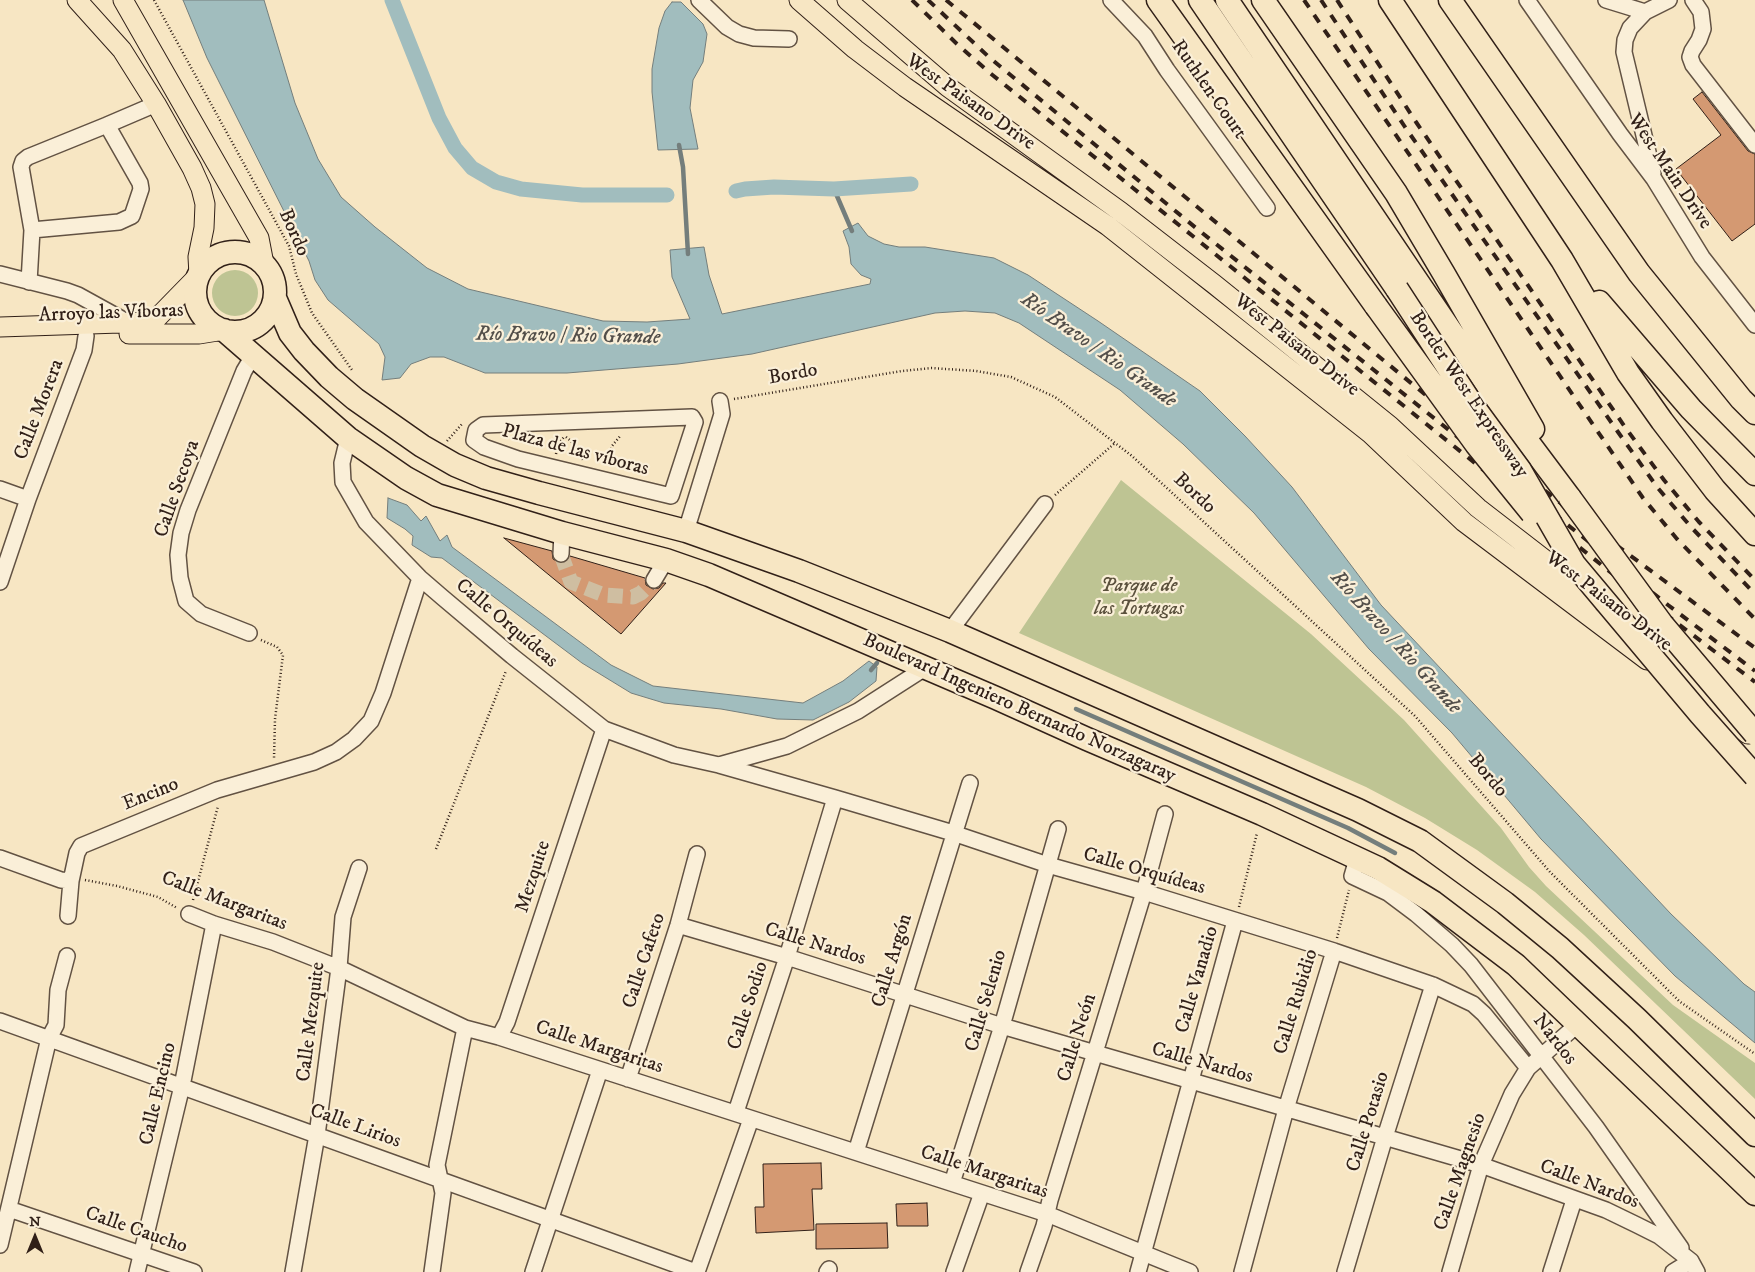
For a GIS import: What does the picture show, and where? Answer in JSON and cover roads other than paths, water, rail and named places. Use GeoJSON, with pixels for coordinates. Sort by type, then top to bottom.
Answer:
{"type":"FeatureCollection","features":[{"type":"Feature","properties":{"kind":"highway"},"geometry":{"type":"LineString","coordinates":[[1158,0],[1476,444],[1574,564]]}},
{"type":"Feature","properties":{"kind":"highway","name":"Border West Expressway"},"geometry":{"type":"LineString","coordinates":[[1200,0],[1406,284],[1507,414],[1662,624],[1755,734]]}},
{"type":"Feature","properties":{"kind":"highway","name":"Border West Expressway"},"geometry":{"type":"LineString","coordinates":[[1227,0],[1406,284],[1473,406],[1520,470],[1574,564],[1700,714],[1755,776]]}},
{"type":"Feature","properties":{"kind":"highway"},"geometry":{"type":"LineString","coordinates":[[1263,0],[1396,193],[1519,404],[1570,498]]}},
{"type":"Feature","properties":{"kind":"highway"},"geometry":{"type":"LineString","coordinates":[[1390,0],[1562,260],[1628,373],[1715,490],[1755,534]]}},
{"type":"Feature","properties":{"kind":"highway"},"geometry":{"type":"LineString","coordinates":[[1450,0],[1640,273],[1728,384],[1755,413]]}},
{"type":"Feature","properties":{"kind":"highway"},"geometry":{"type":"LineString","coordinates":[[1458,0],[1483,48]]}},
{"type":"Feature","properties":{"kind":"highway"},"geometry":{"type":"LineString","coordinates":[[242,252],[254,256],[264,264],[271,274],[275,286],[275,298],[272,309],[257,326],[235,332],[224,330],[212,324],[202,314],[196,302],[195,289],[199,275],[206,265],[216,257],[242,252]]}},
{"type":"Feature","properties":{"kind":"highway"},"geometry":{"type":"LineString","coordinates":[[1562,260],[1691,410],[1755,474]]}},
{"type":"Feature","properties":{"kind":"highway","name":"Boulevard Ingeniero Bernardo Norzagaray"},"geometry":{"type":"LineString","coordinates":[[275,298],[290,333],[329,377],[355,399],[455,465],[486,478],[686,531],[757,555],[950,631],[1358,810],[1420,841],[1498,898],[1560,948],[1637,1019],[1755,1135]]}},
{"type":"Feature","properties":{"kind":"highway","name":"Boulevard Ingeniero Bernardo Norzagaray"},"geometry":{"type":"LineString","coordinates":[[224,330],[348,438],[406,478],[437,495],[561,544],[604,544],[666,560],[709,575],[1262,814],[1355,868],[1378,868],[1433,902],[1516,965],[1755,1194]]}},
{"type":"Feature","properties":{"kind":"highway"},"geometry":{"type":"LineString","coordinates":[[604,544],[614,513]]}},
{"type":"Feature","properties":{"kind":"main road"},"geometry":{"type":"LineString","coordinates":[[77,0],[122,50],[156,104],[192,168],[201,188],[205,204],[204,228],[198,256],[199,275]]}},
{"type":"Feature","properties":{"kind":"main road","name":"West Paisano Drive"},"geometry":{"type":"LineString","coordinates":[[799,0],[855,49],[905,87],[1108,226],[1370,434],[1464,522],[1755,740]]}},
{"type":"Feature","properties":{"kind":"main road","name":"West Paisano Drive"},"geometry":{"type":"LineString","coordinates":[[847,0],[948,86],[1121,212],[1214,284],[1390,426],[1478,508],[1755,721]]}},
{"type":"Feature","properties":{"kind":"main road"},"geometry":{"type":"LineString","coordinates":[[125,4],[259,238],[264,264]]}},
{"type":"Feature","properties":{"kind":"main road","name":"Arroyo las Víboras"},"geometry":{"type":"LineString","coordinates":[[0,340],[86,336],[127,328],[154,320],[199,275]]}},
{"type":"Feature","properties":{"kind":"main road","name":"Arroyo las Víboras"},"geometry":{"type":"LineString","coordinates":[[0,327],[127,328],[199,334],[224,330]]}},
{"type":"Feature","properties":{"kind":"street"},"geometry":{"type":"LineString","coordinates":[[699,0],[727,27],[739,34],[754,38],[789,39]]}},
{"type":"Feature","properties":{"kind":"street","name":"Ruthlen Court"},"geometry":{"type":"LineString","coordinates":[[1112,0],[1145,36],[1167,70],[1267,208]]}},
{"type":"Feature","properties":{"kind":"street","name":"West Main Drive"},"geometry":{"type":"LineString","coordinates":[[1527,0],[1620,134],[1654,179],[1702,257],[1750,309],[1755,325]]}},
{"type":"Feature","properties":{"kind":"street"},"geometry":{"type":"LineString","coordinates":[[1606,0],[1644,12]]}},
{"type":"Feature","properties":{"kind":"street"},"geometry":{"type":"LineString","coordinates":[[1654,179],[1624,52],[1625,40],[1630,28],[1644,12],[1669,0]]}},
{"type":"Feature","properties":{"kind":"street"},"geometry":{"type":"LineString","coordinates":[[1692,0],[1701,12],[1703,29],[1690,57],[1693,65],[1755,145]]}},
{"type":"Feature","properties":{"kind":"street"},"geometry":{"type":"LineString","coordinates":[[29,282],[32,230],[21,167],[23,161],[28,157],[156,104]]}},
{"type":"Feature","properties":{"kind":"street"},"geometry":{"type":"LineString","coordinates":[[32,230],[119,222],[132,216],[140,183],[107,125]]}},
{"type":"Feature","properties":{"kind":"street"},"geometry":{"type":"LineString","coordinates":[[0,274],[78,295],[127,328]]}},
{"type":"Feature","properties":{"kind":"street","name":"Calle Morera"},"geometry":{"type":"LineString","coordinates":[[0,582],[28,499],[84,350],[86,336]]}},
{"type":"Feature","properties":{"kind":"street","name":"Calle Secoya"},"geometry":{"type":"LineString","coordinates":[[249,633],[201,614],[186,601],[180,578],[178,555],[181,533],[188,510],[244,371],[253,356]]}},
{"type":"Feature","properties":{"kind":"street"},"geometry":{"type":"LineString","coordinates":[[686,531],[722,414],[720,401]]}},
{"type":"Feature","properties":{"kind":"street","name":"Plaza de las víboras"},"geometry":{"type":"LineString","coordinates":[[692,417],[695,421],[671,496],[518,459],[484,447],[474,440],[476,430],[483,425],[692,417]]}},
{"type":"Feature","properties":{"kind":"street","name":"Calle Orquídeas"},"geometry":{"type":"LineString","coordinates":[[348,438],[342,463],[343,482],[366,522],[420,578],[512,656],[604,729],[674,755],[835,798],[953,833],[1048,865],[1144,892],[1334,951],[1433,985],[1473,1004],[1484,1014],[1528,1068]]}},
{"type":"Feature","properties":{"kind":"street"},"geometry":{"type":"LineString","coordinates":[[0,489],[28,499]]}},
{"type":"Feature","properties":{"kind":"street"},"geometry":{"type":"LineString","coordinates":[[950,631],[1045,504]]}},
{"type":"Feature","properties":{"kind":"street"},"geometry":{"type":"LineString","coordinates":[[654,580],[666,560]]}},
{"type":"Feature","properties":{"kind":"street","name":"Encino"},"geometry":{"type":"LineString","coordinates":[[71,881],[77,853],[81,846],[217,790],[314,762],[336,752],[354,739],[371,721],[383,693],[420,578]]}},
{"type":"Feature","properties":{"kind":"street"},"geometry":{"type":"LineString","coordinates":[[719,766],[787,746],[858,711],[924,668]]}},
{"type":"Feature","properties":{"kind":"street","name":"Mezquite"},"geometry":{"type":"LineString","coordinates":[[499,1037],[507,1022],[604,729]]}},
{"type":"Feature","properties":{"kind":"street","name":"Calle Argón"},"geometry":{"type":"LineString","coordinates":[[856,1152],[970,783]]}},
{"type":"Feature","properties":{"kind":"street","name":"Calle Sodio"},"geometry":{"type":"LineString","coordinates":[[736,1112],[787,957],[835,798]]}},
{"type":"Feature","properties":{"kind":"street","name":"Calle Neón"},"geometry":{"type":"LineString","coordinates":[[1028,1272],[1144,892],[1165,814]]}},
{"type":"Feature","properties":{"kind":"street","name":"Calle Selenio"},"geometry":{"type":"LineString","coordinates":[[952,1183],[1002,1026],[1058,829]]}},
{"type":"Feature","properties":{"kind":"street","name":"Calle Cafeto"},"geometry":{"type":"LineString","coordinates":[[628,1080],[678,925],[697,854]]}},
{"type":"Feature","properties":{"kind":"street"},"geometry":{"type":"LineString","coordinates":[[0,858],[60,880],[71,881],[68,916]]}},
{"type":"Feature","properties":{"kind":"street","name":"Calle Mezquite"},"geometry":{"type":"LineString","coordinates":[[293,1272],[317,1135],[339,968],[343,917],[359,868]]}},
{"type":"Feature","properties":{"kind":"street","name":"Nardos"},"geometry":{"type":"LineString","coordinates":[[1355,868],[1416,914],[1452,945],[1471,965],[1596,1127],[1694,1266]]}},
{"type":"Feature","properties":{"kind":"street","name":"Calle Margaritas"},"geometry":{"type":"LineString","coordinates":[[189,914],[214,924],[273,942],[339,968],[465,1028],[736,1112],[1047,1214],[1190,1272]]}},
{"type":"Feature","properties":{"kind":"street","name":"Calle Vanadio"},"geometry":{"type":"LineString","coordinates":[[1138,1272],[1236,921]]}},
{"type":"Feature","properties":{"kind":"street","name":"Calle Encino"},"geometry":{"type":"LineString","coordinates":[[137,1272],[182,1086],[214,924]]}},
{"type":"Feature","properties":{"kind":"street","name":"Calle Nardos"},"geometry":{"type":"LineString","coordinates":[[678,925],[787,957],[1002,1026],[1481,1165],[1606,1210],[1659,1236],[1694,1266]]}},
{"type":"Feature","properties":{"kind":"street","name":"Calle Rubidio"},"geometry":{"type":"LineString","coordinates":[[1242,1272],[1286,1109],[1334,951]]}},
{"type":"Feature","properties":{"kind":"street"},"geometry":{"type":"LineString","coordinates":[[0,1246],[48,1038],[56,1025],[58,990],[67,956]]}},
{"type":"Feature","properties":{"kind":"street","name":"Calle Potasio"},"geometry":{"type":"LineString","coordinates":[[1345,1272],[1385,1136],[1433,985]]}},
{"type":"Feature","properties":{"kind":"street","name":"Calle Lirios"},"geometry":{"type":"LineString","coordinates":[[0,1021],[696,1272]]}},
{"type":"Feature","properties":{"kind":"street","name":"Calle Magnesio"},"geometry":{"type":"LineString","coordinates":[[1450,1272],[1481,1165],[1512,1094],[1528,1068],[1578,1024]]}},
{"type":"Feature","properties":{"kind":"street"},"geometry":{"type":"LineString","coordinates":[[432,1272],[444,1193],[437,1165],[465,1028]]}},
{"type":"Feature","properties":{"kind":"street"},"geometry":{"type":"LineString","coordinates":[[533,1272],[600,1070]]}},
{"type":"Feature","properties":{"kind":"street"},"geometry":{"type":"LineString","coordinates":[[696,1272],[751,1118]]}},
{"type":"Feature","properties":{"kind":"street"},"geometry":{"type":"LineString","coordinates":[[954,1272],[982,1193]]}},
{"type":"Feature","properties":{"kind":"street"},"geometry":{"type":"LineString","coordinates":[[1551,1272],[1574,1200]]}},
{"type":"Feature","properties":{"kind":"street","name":"Calle Caucho"},"geometry":{"type":"LineString","coordinates":[[9,1209],[194,1272]]}},
{"type":"Feature","properties":{"kind":"street"},"geometry":{"type":"LineString","coordinates":[[1674,1272],[1694,1266]]}},
{"type":"Feature","properties":{"kind":"water","name":"Río Bravo / Rio Grande"},"geometry":{"type":"Polygon","coordinates":[[[183,0],[264,0],[295,103],[318,159],[341,197],[427,268],[468,289],[603,321],[647,322],[690,319],[672,277],[670,250],[704,247],[709,275],[722,314],[870,284],[871,279],[861,275],[851,264],[849,247],[843,231],[858,223],[868,236],[884,244],[899,247],[925,247],[994,258],[1028,275],[1098,321],[1200,391],[1245,436],[1292,487],[1381,605],[1671,914],[1744,984],[1755,992],[1755,1043],[1675,976],[1541,839],[1452,733],[1369,649],[1254,513],[1183,444],[1120,390],[1019,323],[995,313],[965,311],[935,313],[752,354],[678,364],[567,373],[485,373],[444,357],[430,357],[411,364],[400,378],[382,380],[385,357],[379,344],[328,300],[315,280],[309,261],[207,58],[183,0]]]}},
{"type":"Feature","properties":{"kind":"water"},"geometry":{"type":"Polygon","coordinates":[[[672,2],[681,2],[703,24],[707,34],[703,62],[693,80],[690,108],[698,149],[658,150],[652,92],[652,69],[659,28],[665,11],[672,2]]]}},
{"type":"Feature","properties":{"kind":"water"},"geometry":{"type":"Polygon","coordinates":[[[388,498],[407,505],[421,521],[426,516],[440,541],[447,535],[452,547],[611,665],[653,686],[803,703],[843,681],[869,661],[877,667],[876,681],[849,702],[813,720],[777,719],[721,709],[664,703],[631,693],[582,663],[442,558],[431,557],[412,545],[413,536],[387,518],[388,498]]]}},
{"type":"Feature","properties":{"kind":"waterway"},"geometry":{"type":"LineString","coordinates":[[392,0],[439,118],[455,148],[472,168],[496,182],[521,189],[582,195],[667,195]]}},
{"type":"Feature","properties":{"kind":"waterway"},"geometry":{"type":"LineString","coordinates":[[679,145],[683,167],[688,254]]}},
{"type":"Feature","properties":{"kind":"waterway"},"geometry":{"type":"LineString","coordinates":[[736,191],[774,187],[834,189],[911,184]]}},
{"type":"Feature","properties":{"kind":"waterway"},"geometry":{"type":"LineString","coordinates":[[834,189],[852,231]]}},
{"type":"Feature","properties":{"kind":"waterway"},"geometry":{"type":"LineString","coordinates":[[871,670],[877,663]]}},
{"type":"Feature","properties":{"kind":"waterway"},"geometry":{"type":"LineString","coordinates":[[1076,709],[1348,828],[1395,853]]}},
{"type":"Feature","properties":{"kind":"tunnel"},"geometry":{"type":"LineString","coordinates":[[561,554],[571,582],[604,595],[633,597],[641,593],[654,580]]}},
{"type":"Feature","properties":{"kind":"railway"},"geometry":{"type":"LineString","coordinates":[[912,0],[990,73],[1619,579],[1755,682]]}},
{"type":"Feature","properties":{"kind":"railway"},"geometry":{"type":"LineString","coordinates":[[928,0],[990,58],[1196,228],[1668,605],[1755,671]]}},
{"type":"Feature","properties":{"kind":"railway"},"geometry":{"type":"LineString","coordinates":[[946,0],[1473,434],[1577,516],[1755,648]]}},
{"type":"Feature","properties":{"kind":"railway"},"geometry":{"type":"LineString","coordinates":[[1304,0],[1643,498],[1677,539],[1755,619]]}},
{"type":"Feature","properties":{"kind":"railway"},"geometry":{"type":"LineString","coordinates":[[1321,0],[1405,127],[1657,487],[1691,527],[1755,594]]}},
{"type":"Feature","properties":{"kind":"railway"},"geometry":{"type":"LineString","coordinates":[[1337,0],[1416,122],[1625,427],[1664,480],[1699,522],[1755,580]]}},
{"type":"Feature","properties":{"kind":"park label","name":"Parque de las Tortugas"},"geometry":{"type":"Point","coordinates":[1139,598]}}]}
